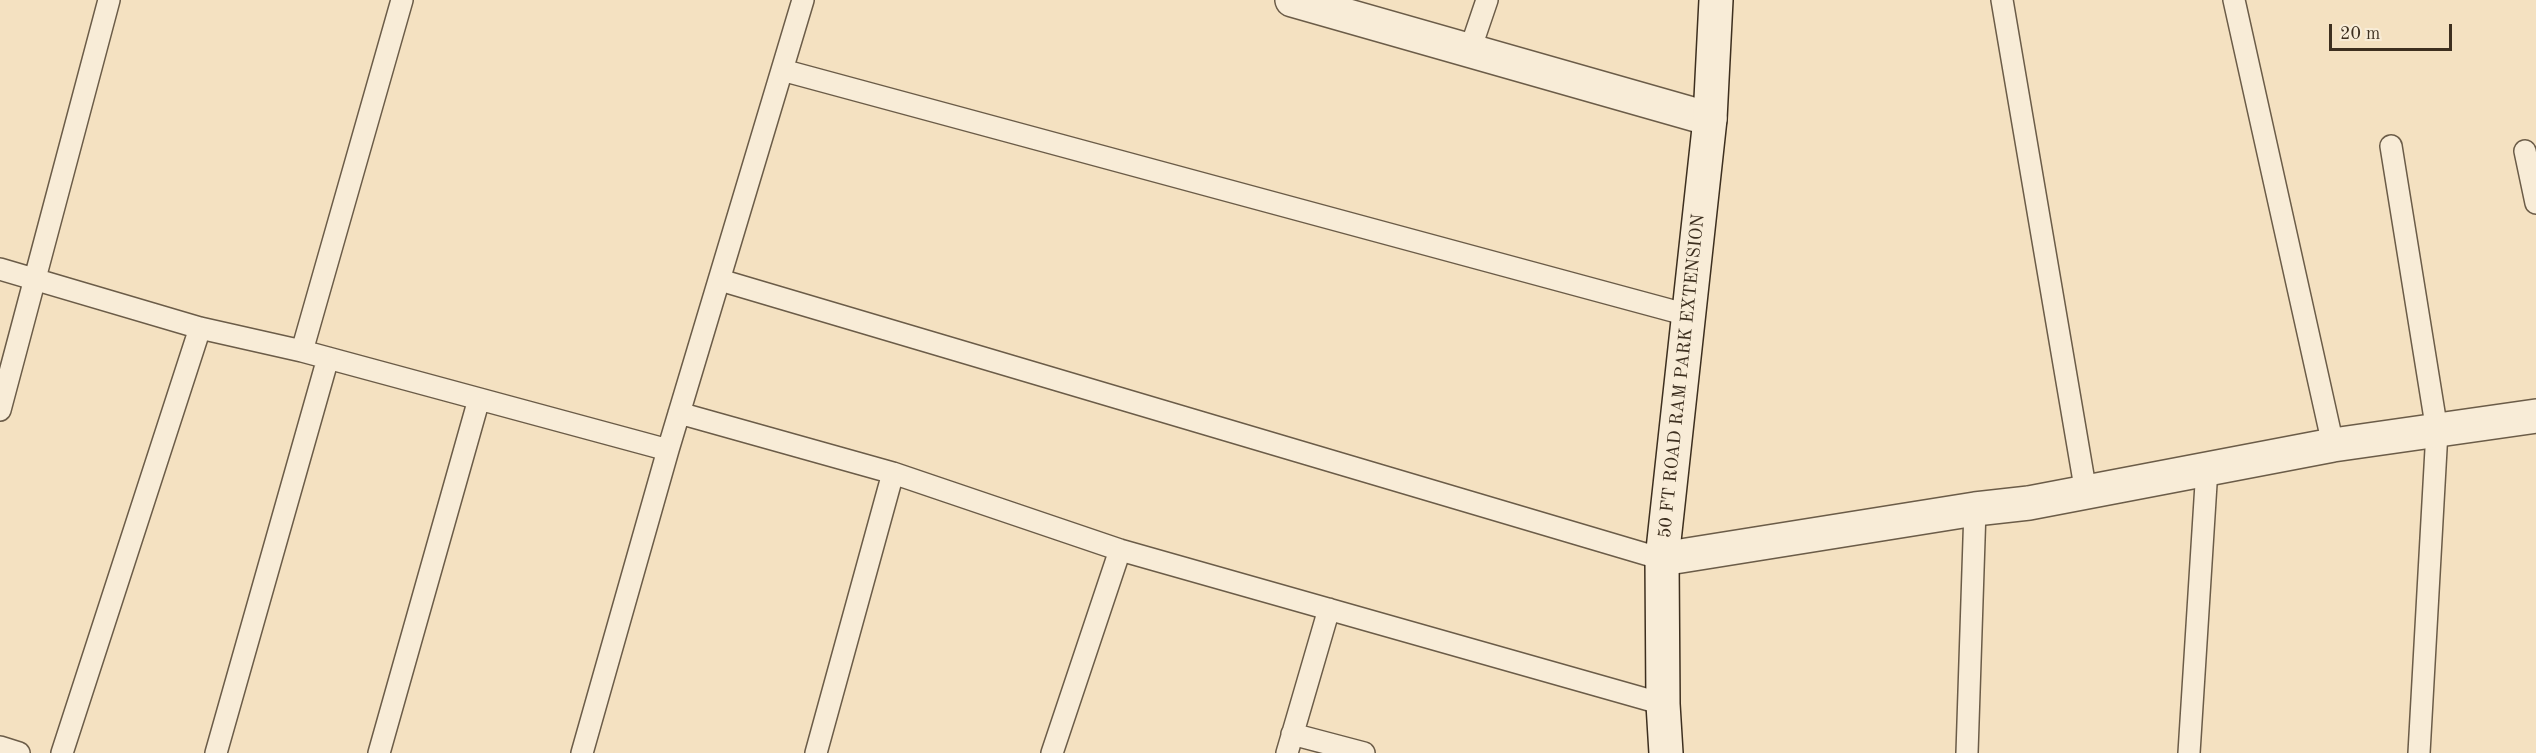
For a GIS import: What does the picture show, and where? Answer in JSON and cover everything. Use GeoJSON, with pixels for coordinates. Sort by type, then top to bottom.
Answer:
{"type":"FeatureCollection","features":[{"type":"Feature","properties":{"kind":"street"},"geometry":{"type":"LineString","coordinates":[[1292,0],[1710,119]]}},
{"type":"Feature","properties":{"kind":"street","name":"50 FT ROAD RAM PARK EXTENSION"},"geometry":{"type":"LineString","coordinates":[[1666,753],[1663,704],[1662,559],[1710,119],[1716,0]]}},
{"type":"Feature","properties":{"kind":"street"},"geometry":{"type":"LineString","coordinates":[[1662,559],[1975,509],[2029,503],[2333,445],[2536,416]]}},
{"type":"Feature","properties":{"kind":"lane"},"geometry":{"type":"LineString","coordinates":[[0,410],[109,0]]}},
{"type":"Feature","properties":{"kind":"lane"},"geometry":{"type":"LineString","coordinates":[[302,351],[402,0]]}},
{"type":"Feature","properties":{"kind":"lane"},"geometry":{"type":"LineString","coordinates":[[582,753],[668,450],[803,0]]}},
{"type":"Feature","properties":{"kind":"lane"},"geometry":{"type":"LineString","coordinates":[[1470,50],[1487,0]]}},
{"type":"Feature","properties":{"kind":"lane"},"geometry":{"type":"LineString","coordinates":[[2002,0],[2086,493]]}},
{"type":"Feature","properties":{"kind":"lane"},"geometry":{"type":"LineString","coordinates":[[2234,0],[2333,445]]}},
{"type":"Feature","properties":{"kind":"lane"},"geometry":{"type":"LineString","coordinates":[[782,70],[1688,315]]}},
{"type":"Feature","properties":{"kind":"lane"},"geometry":{"type":"LineString","coordinates":[[2391,146],[2437,430],[2419,753]]}},
{"type":"Feature","properties":{"kind":"lane"},"geometry":{"type":"LineString","coordinates":[[2525,151],[2536,203]]}},
{"type":"Feature","properties":{"kind":"lane"},"geometry":{"type":"LineString","coordinates":[[0,269],[200,328],[302,351],[668,450]]}},
{"type":"Feature","properties":{"kind":"lane"},"geometry":{"type":"LineString","coordinates":[[720,280],[1662,559]]}},
{"type":"Feature","properties":{"kind":"lane"},"geometry":{"type":"LineString","coordinates":[[62,753],[200,328]]}},
{"type":"Feature","properties":{"kind":"lane"},"geometry":{"type":"LineString","coordinates":[[216,753],[328,358]]}},
{"type":"Feature","properties":{"kind":"lane"},"geometry":{"type":"LineString","coordinates":[[380,753],[479,399]]}},
{"type":"Feature","properties":{"kind":"lane"},"geometry":{"type":"LineString","coordinates":[[679,413],[893,473],[1120,550],[1663,704]]}},
{"type":"Feature","properties":{"kind":"lane"},"geometry":{"type":"LineString","coordinates":[[2189,753],[2207,468]]}},
{"type":"Feature","properties":{"kind":"lane"},"geometry":{"type":"LineString","coordinates":[[816,753],[893,473]]}},
{"type":"Feature","properties":{"kind":"lane"},"geometry":{"type":"LineString","coordinates":[[1967,753],[1975,509]]}},
{"type":"Feature","properties":{"kind":"lane"},"geometry":{"type":"LineString","coordinates":[[1052,753],[1120,550]]}},
{"type":"Feature","properties":{"kind":"lane"},"geometry":{"type":"LineString","coordinates":[[1329,609],[1289,744],[1364,753]]}},
{"type":"Feature","properties":{"kind":"lane"},"geometry":{"type":"LineString","coordinates":[[0,747],[19,753]]}}]}
